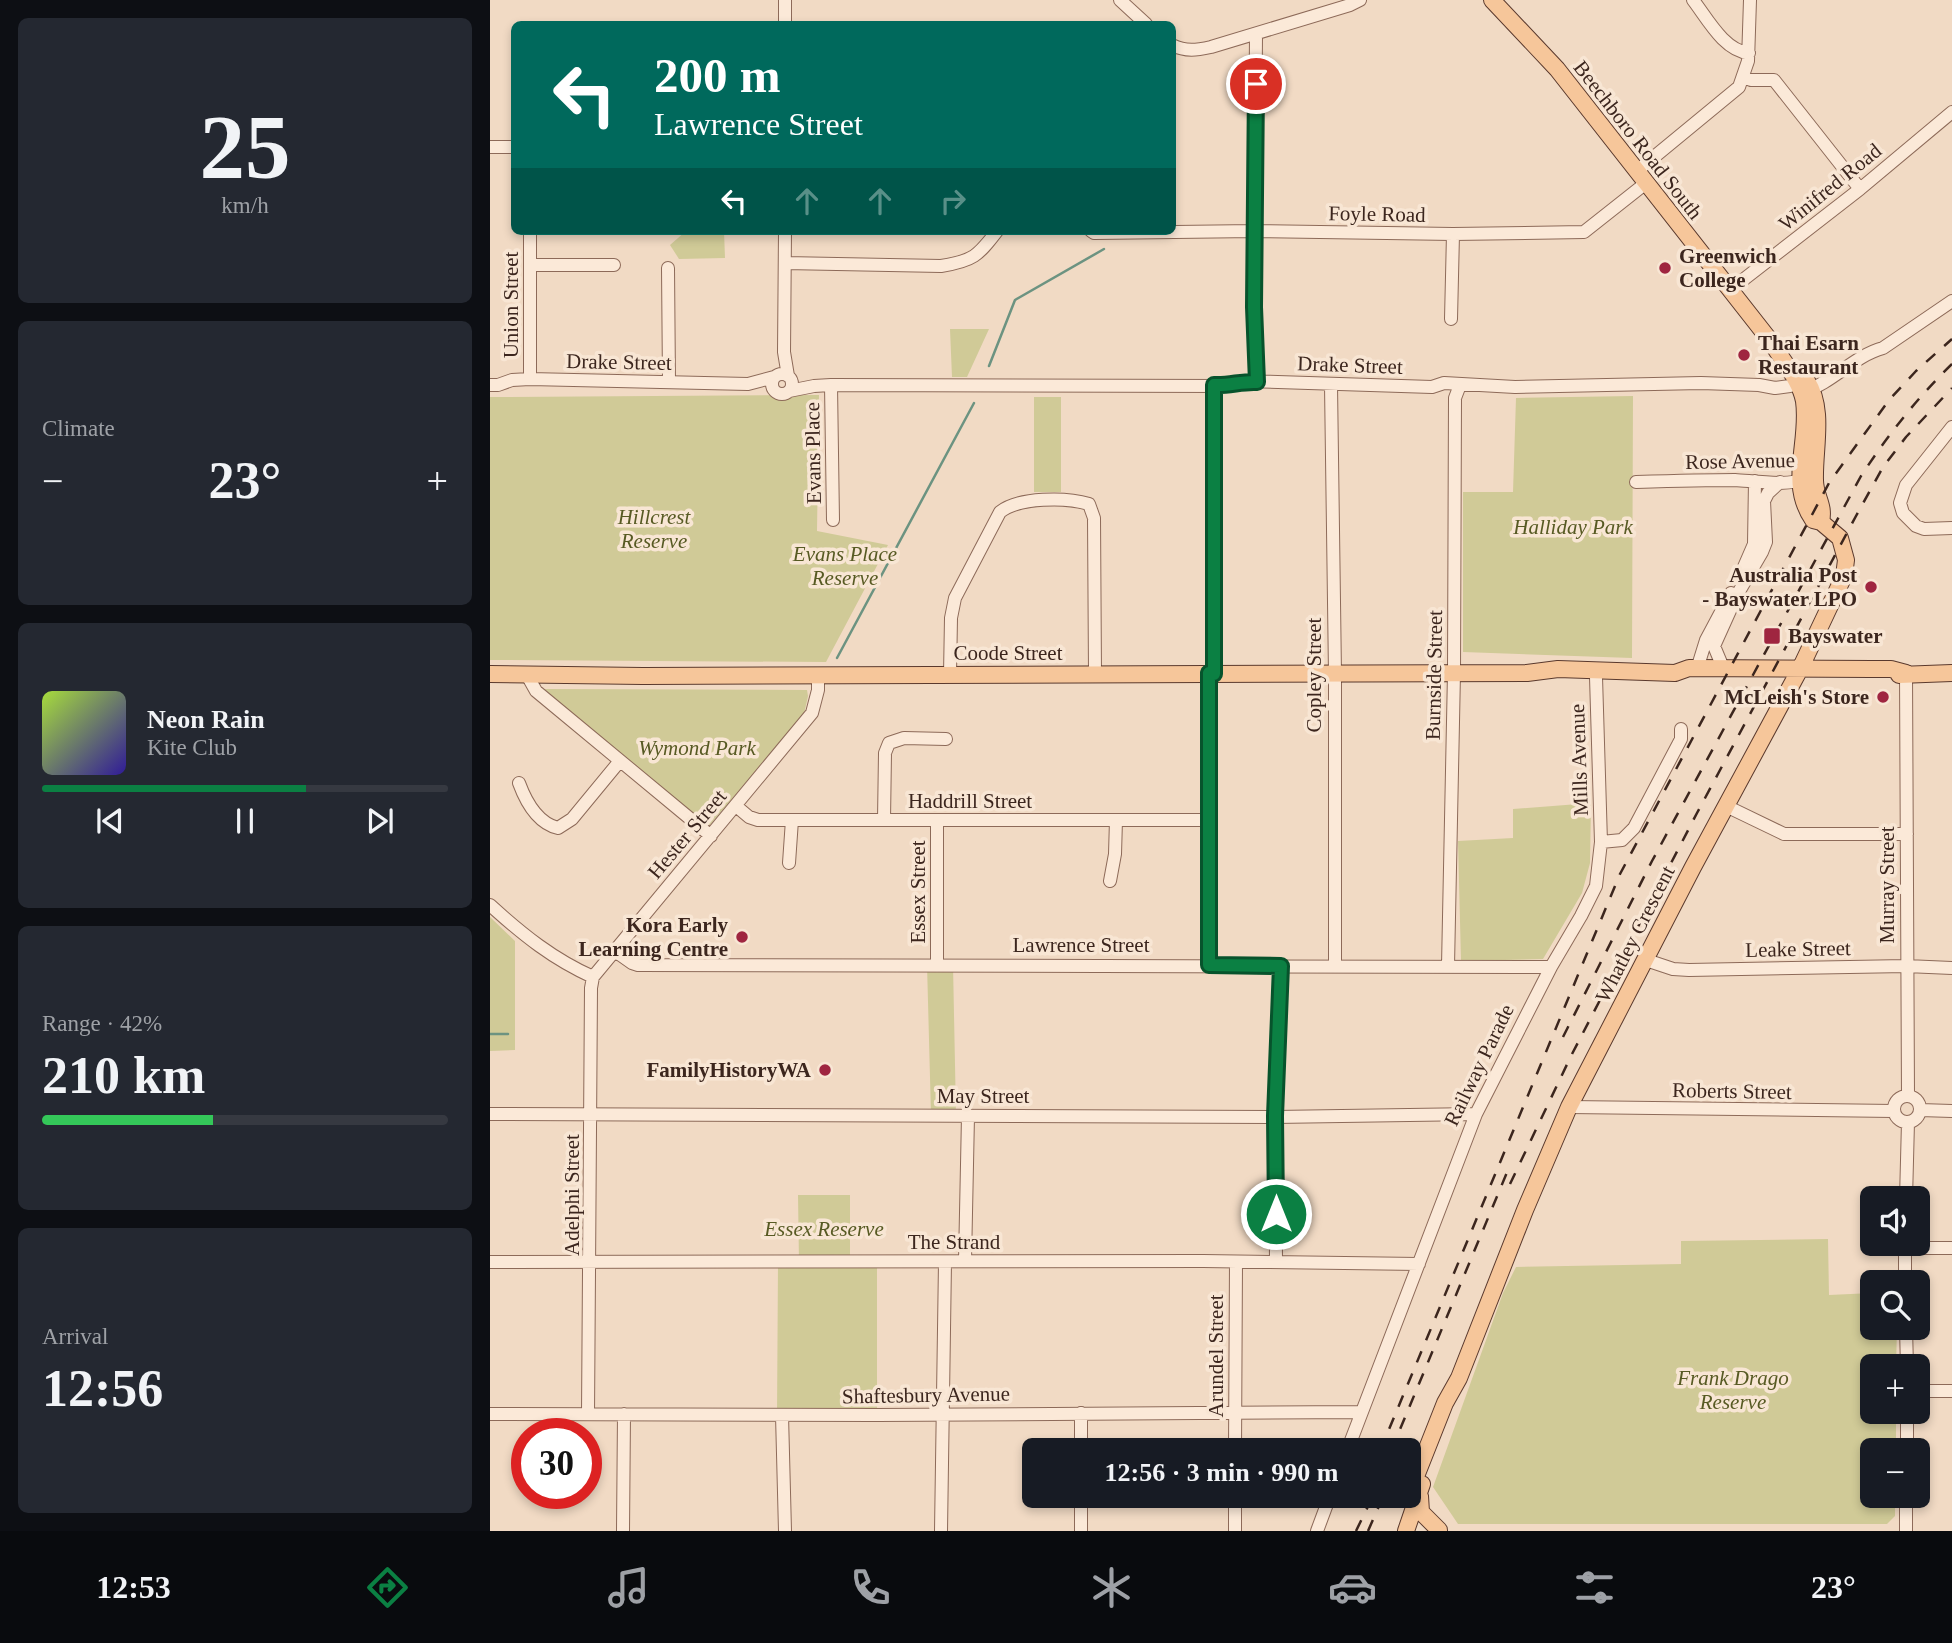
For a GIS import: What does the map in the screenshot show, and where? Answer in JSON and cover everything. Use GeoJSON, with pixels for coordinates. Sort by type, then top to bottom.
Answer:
{"type":"FeatureCollection","features":[{"type":"Feature","properties":{"kind":"main road","name":"Beechboro Road South"},"geometry":{"type":"LineString","coordinates":[[1492,0],[1557,69],[1803,385]]}},
{"type":"Feature","properties":{"kind":"main road"},"geometry":{"type":"LineString","coordinates":[[1803,385],[1817,444],[1807,481]]}},
{"type":"Feature","properties":{"kind":"main road"},"geometry":{"type":"LineString","coordinates":[[1803,385],[1807,481]]}},
{"type":"Feature","properties":{"kind":"main road","name":"Whatley Crescent"},"geometry":{"type":"LineString","coordinates":[[1421,1474],[1455,1399],[1459,1378],[1569,1107],[1798,673],[1844,576],[1846,560],[1840,538],[1821,522],[1813,520],[1805,508],[1807,481]]}},
{"type":"Feature","properties":{"kind":"main road","name":"Coode Street"},"geometry":{"type":"LineString","coordinates":[[490,674],[1335,674],[1527,673],[1558,669],[1675,673],[1689,668],[1798,673],[1818,677],[1891,677],[1906,673]]}},
{"type":"Feature","properties":{"kind":"main road"},"geometry":{"type":"LineString","coordinates":[[1798,673],[1891,669],[1906,673],[1952,673]]}},
{"type":"Feature","properties":{"kind":"main road","name":"Coode Street"},"geometry":{"type":"LineString","coordinates":[[1527,673],[1542,677],[1613,678],[1630,673]]}},
{"type":"Feature","properties":{"kind":"main road","name":"Coode Street"},"geometry":{"type":"LineString","coordinates":[[1675,673],[1683,677],[1798,673]]}},
{"type":"Feature","properties":{"kind":"main road","name":"Whatley Crescent"},"geometry":{"type":"LineString","coordinates":[[1400,1530],[1407,1508]]}},
{"type":"Feature","properties":{"kind":"main road"},"geometry":{"type":"LineString","coordinates":[[1420,1508],[1421,1512],[1441,1530]]}},
{"type":"Feature","properties":{"kind":"main road"},"geometry":{"type":"LineString","coordinates":[[1400,1530],[1441,1530]]}},
{"type":"Feature","properties":{"kind":"street"},"geometry":{"type":"LineString","coordinates":[[785,0],[785,21]]}},
{"type":"Feature","properties":{"kind":"street"},"geometry":{"type":"LineString","coordinates":[[1119,0],[1143,21]]}},
{"type":"Feature","properties":{"kind":"street"},"geometry":{"type":"LineString","coordinates":[[1176,48],[1197,50],[1360,0]]}},
{"type":"Feature","properties":{"kind":"street"},"geometry":{"type":"LineString","coordinates":[[1693,0],[1729,45],[1739,52],[1748,53]]}},
{"type":"Feature","properties":{"kind":"street"},"geometry":{"type":"LineString","coordinates":[[1750,0],[1748,53],[1744,77],[1774,80],[1860,189]]}},
{"type":"Feature","properties":{"kind":"street"},"geometry":{"type":"LineString","coordinates":[[1256,34],[1254,307],[1257,382]]}},
{"type":"Feature","properties":{"kind":"street","name":"Foyle Road"},"geometry":{"type":"LineString","coordinates":[[1176,232],[1584,232],[1728,98],[1744,77]]}},
{"type":"Feature","properties":{"kind":"street","name":"Winifred Road"},"geometry":{"type":"LineString","coordinates":[[1730,290],[1860,189],[1952,112]]}},
{"type":"Feature","properties":{"kind":"street"},"geometry":{"type":"LineString","coordinates":[[490,147],[511,148]]}},
{"type":"Feature","properties":{"kind":"street"},"geometry":{"type":"LineString","coordinates":[[1451,319],[1453,234]]}},
{"type":"Feature","properties":{"kind":"street","name":"Union Street"},"geometry":{"type":"LineString","coordinates":[[530,235],[530,379]]}},
{"type":"Feature","properties":{"kind":"street"},"geometry":{"type":"LineString","coordinates":[[782,382],[785,235]]}},
{"type":"Feature","properties":{"kind":"street"},"geometry":{"type":"LineString","coordinates":[[785,263],[941,266],[964,263],[981,251],[994,235]]}},
{"type":"Feature","properties":{"kind":"street"},"geometry":{"type":"LineString","coordinates":[[530,265],[614,265]]}},
{"type":"Feature","properties":{"kind":"street"},"geometry":{"type":"LineString","coordinates":[[668,268],[669,382]]}},
{"type":"Feature","properties":{"kind":"street"},"geometry":{"type":"LineString","coordinates":[[1803,385],[1844,378],[1952,302]]}},
{"type":"Feature","properties":{"kind":"street","name":"Drake Street"},"geometry":{"type":"LineString","coordinates":[[490,385],[530,379],[748,384],[782,382],[814,386],[1226,386],[1247,381],[1432,387],[1444,383],[1515,387],[1690,383],[1775,388],[1803,385]]}},
{"type":"Feature","properties":{"kind":"street","name":"Evans Place"},"geometry":{"type":"LineString","coordinates":[[831,385],[833,520]]}},
{"type":"Feature","properties":{"kind":"street"},"geometry":{"type":"LineString","coordinates":[[1209,965],[1214,385]]}},
{"type":"Feature","properties":{"kind":"street","name":"Copley Street"},"geometry":{"type":"LineString","coordinates":[[1331,385],[1335,966]]}},
{"type":"Feature","properties":{"kind":"street","name":"Burnside Street"},"geometry":{"type":"LineString","coordinates":[[1448,966],[1454,673],[1455,398],[1460,385]]}},
{"type":"Feature","properties":{"kind":"street"},"geometry":{"type":"LineString","coordinates":[[1952,426],[1906,485],[1900,497],[1901,508],[1908,520],[1916,526],[1952,528]]}},
{"type":"Feature","properties":{"kind":"street"},"geometry":{"type":"LineString","coordinates":[[1696,669],[1706,640],[1754,544],[1755,481]]}},
{"type":"Feature","properties":{"kind":"street","name":"Rose Avenue"},"geometry":{"type":"LineString","coordinates":[[1636,482],[1807,481]]}},
{"type":"Feature","properties":{"kind":"street"},"geometry":{"type":"LineString","coordinates":[[1724,670],[1714,646],[1737,595],[1762,552],[1766,542],[1764,500],[1780,482]]}},
{"type":"Feature","properties":{"kind":"street"},"geometry":{"type":"LineString","coordinates":[[950,674],[951,618],[955,598],[1000,512],[1020,502],[1076,500],[1089,504],[1094,518],[1095,674]]}},
{"type":"Feature","properties":{"kind":"street","name":"Murray Street"},"geometry":{"type":"LineString","coordinates":[[1906,673],[1908,1096]]}},
{"type":"Feature","properties":{"kind":"street"},"geometry":{"type":"LineString","coordinates":[[527,675],[536,691],[711,836]]}},
{"type":"Feature","properties":{"kind":"street","name":"Hester Street"},"geometry":{"type":"LineString","coordinates":[[593,977],[812,713],[818,690],[818,675]]}},
{"type":"Feature","properties":{"kind":"street","name":"Mills Avenue"},"geometry":{"type":"LineString","coordinates":[[1596,677],[1601,842]]}},
{"type":"Feature","properties":{"kind":"street"},"geometry":{"type":"LineString","coordinates":[[1601,842],[1622,839],[1634,828],[1681,739],[1681,729]]}},
{"type":"Feature","properties":{"kind":"street"},"geometry":{"type":"LineString","coordinates":[[884,820],[885,753],[889,743],[904,738],[946,739]]}},
{"type":"Feature","properties":{"kind":"street"},"geometry":{"type":"LineString","coordinates":[[519,783],[524,797],[537,816],[550,826],[558,828],[572,819],[619,762]]}},
{"type":"Feature","properties":{"kind":"street","name":"Haddrill Street"},"geometry":{"type":"LineString","coordinates":[[736,806],[753,819],[1209,820]]}},
{"type":"Feature","properties":{"kind":"street"},"geometry":{"type":"LineString","coordinates":[[1726,806],[1784,834],[1907,834]]}},
{"type":"Feature","properties":{"kind":"street"},"geometry":{"type":"LineString","coordinates":[[789,863],[792,820]]}},
{"type":"Feature","properties":{"kind":"street","name":"Essex Street"},"geometry":{"type":"LineString","coordinates":[[937,820],[937,964]]}},
{"type":"Feature","properties":{"kind":"street"},"geometry":{"type":"LineString","coordinates":[[1110,881],[1115,854],[1116,820]]}},
{"type":"Feature","properties":{"kind":"street","name":"Railway Parade"},"geometry":{"type":"LineString","coordinates":[[1352,1438],[1476,1114],[1596,886],[1601,842]]}},
{"type":"Feature","properties":{"kind":"street"},"geometry":{"type":"LineString","coordinates":[[490,905],[557,960],[593,977]]}},
{"type":"Feature","properties":{"kind":"street","name":"Lawrence Street"},"geometry":{"type":"LineString","coordinates":[[615,951],[638,965],[1551,967]]}},
{"type":"Feature","properties":{"kind":"street","name":"Leake Street"},"geometry":{"type":"LineString","coordinates":[[1646,960],[1673,969],[1689,970],[1906,966],[1952,968]]}},
{"type":"Feature","properties":{"kind":"street"},"geometry":{"type":"LineString","coordinates":[[1276,1262],[1275,1116],[1281,966]]}},
{"type":"Feature","properties":{"kind":"street","name":"Adelphi Street"},"geometry":{"type":"LineString","coordinates":[[588,1414],[593,977]]}},
{"type":"Feature","properties":{"kind":"street"},"geometry":{"type":"LineString","coordinates":[[1908,1096],[1916,1100],[1920,1110],[1916,1118],[1908,1122],[1899,1119],[1894,1111],[1899,1099],[1908,1096]]}},
{"type":"Feature","properties":{"kind":"street","name":"Roberts Street"},"geometry":{"type":"LineString","coordinates":[[1569,1107],[1894,1111]]}},
{"type":"Feature","properties":{"kind":"street"},"geometry":{"type":"LineString","coordinates":[[1920,1110],[1952,1111]]}},
{"type":"Feature","properties":{"kind":"street","name":"May Street"},"geometry":{"type":"LineString","coordinates":[[490,1114],[1476,1114]]}},
{"type":"Feature","properties":{"kind":"street"},"geometry":{"type":"LineString","coordinates":[[965,1261],[968,1116]]}},
{"type":"Feature","properties":{"kind":"street"},"geometry":{"type":"LineString","coordinates":[[1906,1186],[1908,1122]]}},
{"type":"Feature","properties":{"kind":"street"},"geometry":{"type":"LineString","coordinates":[[1930,1247],[1952,1248]]}},
{"type":"Feature","properties":{"kind":"street","name":"The Strand"},"geometry":{"type":"LineString","coordinates":[[490,1262],[1419,1264]]}},
{"type":"Feature","properties":{"kind":"street"},"geometry":{"type":"LineString","coordinates":[[941,1531],[944,1262]]}},
{"type":"Feature","properties":{"kind":"street","name":"Arundel Street"},"geometry":{"type":"LineString","coordinates":[[1235,1438],[1236,1262]]}},
{"type":"Feature","properties":{"kind":"street"},"geometry":{"type":"LineString","coordinates":[[1930,1391],[1952,1391]]}},
{"type":"Feature","properties":{"kind":"street","name":"Shaftesbury Avenue"},"geometry":{"type":"LineString","coordinates":[[490,1414],[1362,1412]]}},
{"type":"Feature","properties":{"kind":"street"},"geometry":{"type":"LineString","coordinates":[[1081,1438],[1082,1413]]}},
{"type":"Feature","properties":{"kind":"street"},"geometry":{"type":"LineString","coordinates":[[623,1531],[624,1414]]}},
{"type":"Feature","properties":{"kind":"street"},"geometry":{"type":"LineString","coordinates":[[782,1415],[785,1531]]}},
{"type":"Feature","properties":{"kind":"street"},"geometry":{"type":"LineString","coordinates":[[1081,1508],[1081,1531]]}},
{"type":"Feature","properties":{"kind":"street"},"geometry":{"type":"LineString","coordinates":[[1235,1508],[1235,1531]]}},
{"type":"Feature","properties":{"kind":"street"},"geometry":{"type":"LineString","coordinates":[[1317,1531],[1326,1508]]}},
{"type":"Feature","properties":{"kind":"street"},"geometry":{"type":"LineString","coordinates":[[1906,1508],[1906,1531]]}},
{"type":"Feature","properties":{"kind":"green space"},"geometry":{"type":"Polygon","coordinates":[[[681,235],[724,235],[725,258],[679,259],[670,245],[681,235]]]}},
{"type":"Feature","properties":{"kind":"green space"},"geometry":{"type":"Polygon","coordinates":[[[950,329],[989,329],[967,377],[952,377],[950,329]]]}},
{"type":"Feature","properties":{"kind":"green space","name":"Hillcrest Reserve"},"geometry":{"type":"Polygon","coordinates":[[[819,395],[817,531],[888,545],[826,662],[490,660],[490,397],[819,395]]]}},
{"type":"Feature","properties":{"kind":"green space","name":"Halliday Park"},"geometry":{"type":"Polygon","coordinates":[[[1633,396],[1632,658],[1463,652],[1463,492],[1513,492],[1516,398],[1633,396]]]}},
{"type":"Feature","properties":{"kind":"green space"},"geometry":{"type":"Polygon","coordinates":[[[1034,397],[1061,397],[1061,492],[1034,492],[1034,397]]]}},
{"type":"Feature","properties":{"kind":"green space","name":"Wymond Park"},"geometry":{"type":"Polygon","coordinates":[[[543,689],[807,690],[808,696],[804,714],[709,826],[698,824],[541,696],[543,689]]]}},
{"type":"Feature","properties":{"kind":"green space"},"geometry":{"type":"Polygon","coordinates":[[[1591,803],[1590,863],[1582,893],[1543,959],[1461,961],[1458,841],[1513,838],[1513,809],[1591,803]]]}},
{"type":"Feature","properties":{"kind":"green space"},"geometry":{"type":"Polygon","coordinates":[[[490,917],[515,941],[515,1050],[490,1051],[490,917]]]}},
{"type":"Feature","properties":{"kind":"green space"},"geometry":{"type":"Polygon","coordinates":[[[927,964],[953,964],[956,1115],[931,1115],[927,964]]]}},
{"type":"Feature","properties":{"kind":"green space","name":"Essex Reserve"},"geometry":{"type":"Polygon","coordinates":[[[798,1195],[850,1195],[850,1262],[877,1262],[877,1415],[777,1415],[778,1263],[799,1263],[798,1195]]]}},
{"type":"Feature","properties":{"kind":"green space","name":"Frank Drago Reserve"},"geometry":{"type":"Polygon","coordinates":[[[1828,1239],[1829,1295],[1860,1294],[1860,1340],[1897,1340],[1896,1354],[1860,1354],[1860,1424],[1896,1424],[1896,1438],[1860,1438],[1860,1508],[1895,1508],[1895,1516],[1887,1524],[1458,1524],[1433,1487],[1503,1293],[1516,1267],[1681,1264],[1681,1241],[1828,1239]]]}},
{"type":"Feature","properties":{"kind":"waterway"},"geometry":{"type":"LineString","coordinates":[[989,366],[1015,300],[1104,249]]}},
{"type":"Feature","properties":{"kind":"waterway"},"geometry":{"type":"LineString","coordinates":[[837,658],[974,403]]}},
{"type":"Feature","properties":{"kind":"waterway"},"geometry":{"type":"LineString","coordinates":[[490,1034],[508,1034]]}},
{"type":"Feature","properties":{"kind":"railway"},"geometry":{"type":"LineString","coordinates":[[1385,1438],[1620,874],[1829,483],[1889,400],[1952,339]]}},
{"type":"Feature","properties":{"kind":"railway"},"geometry":{"type":"LineString","coordinates":[[1563,1037],[1652,861],[1861,476],[1904,417],[1952,364]]}},
{"type":"Feature","properties":{"kind":"railway"},"geometry":{"type":"LineString","coordinates":[[1510,1184],[1571,1056],[1697,813],[1883,467],[1906,437],[1952,388]]}},
{"type":"Feature","properties":{"kind":"railway"},"geometry":{"type":"LineString","coordinates":[[1396,1438],[1508,1170]]}},
{"type":"Feature","properties":{"kind":"railway"},"geometry":{"type":"LineString","coordinates":[[1356,1531],[1367,1508]]}},
{"type":"Feature","properties":{"kind":"railway"},"geometry":{"type":"LineString","coordinates":[[1368,1531],[1378,1508]]}},
{"type":"Feature","properties":{"kind":"place","name":"Greenwich College"},"geometry":{"type":"Point","coordinates":[1665,268]}},
{"type":"Feature","properties":{"kind":"place","name":"Thai Esarn Restaurant"},"geometry":{"type":"Point","coordinates":[1744,355]}},
{"type":"Feature","properties":{"kind":"place","name":"Australia Post - Bayswater LPO"},"geometry":{"type":"Point","coordinates":[1871,587]}},
{"type":"Feature","properties":{"kind":"place","name":"Bayswater"},"geometry":{"type":"Point","coordinates":[1772,636]}},
{"type":"Feature","properties":{"kind":"place","name":"McLeish's Store"},"geometry":{"type":"Point","coordinates":[1883,697]}},
{"type":"Feature","properties":{"kind":"place","name":"Kora Early Learning Centre"},"geometry":{"type":"Point","coordinates":[742,937]}},
{"type":"Feature","properties":{"kind":"place","name":"FamilyHistoryWA"},"geometry":{"type":"Point","coordinates":[825,1070]}},
{"type":"Feature","properties":{"kind":"route"},"geometry":{"type":"LineString","coordinates":[[1256,84],[1254,307],[1257,382],[1214,385],[1214,674],[1209,673],[1209,965],[1281,966],[1275,1116],[1276,1214]]}},
{"type":"Feature","properties":{"kind":"park label","name":"Evans Place Reserve"},"geometry":{"type":"Point","coordinates":[845,566]}}]}
